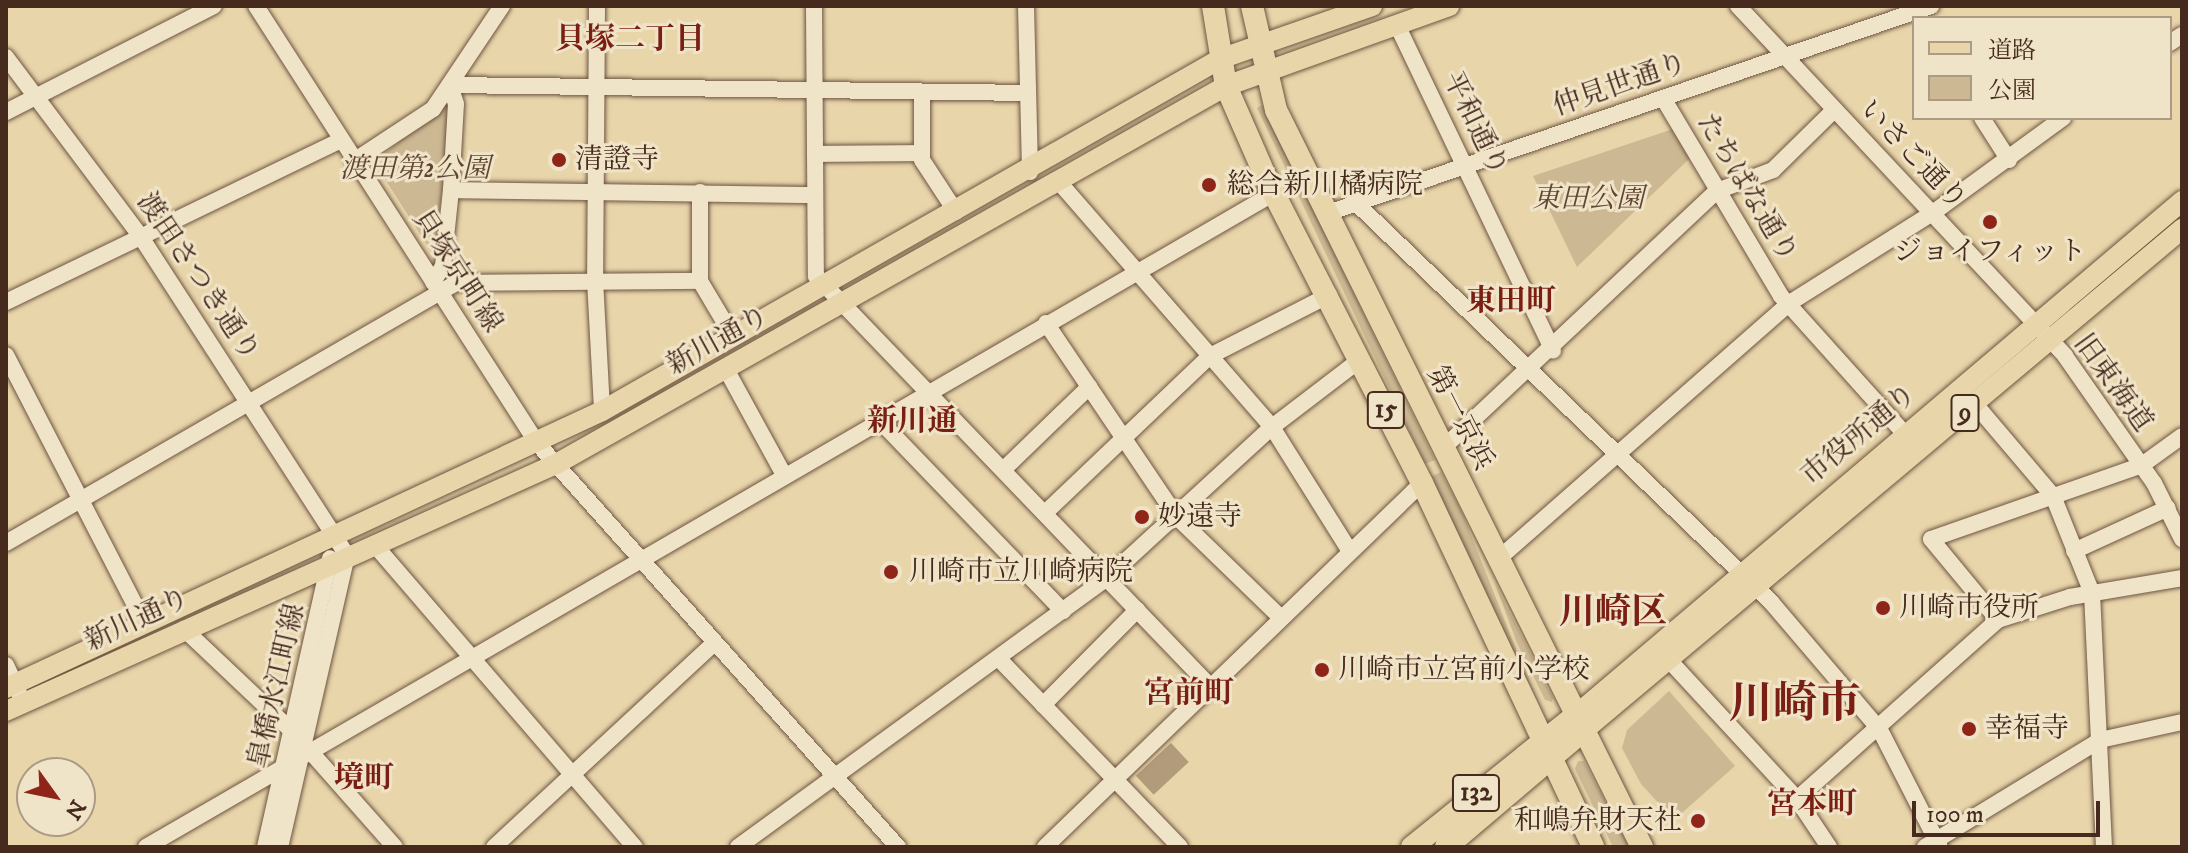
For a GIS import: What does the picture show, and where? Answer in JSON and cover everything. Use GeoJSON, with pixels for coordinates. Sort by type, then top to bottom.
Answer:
{"type":"FeatureCollection","features":[{"type":"Feature","properties":{"kind":"highway","name":"15"},"geometry":{"type":"LineString","coordinates":[[1213,6],[1226,86],[1274,193],[1329,295],[1422,483],[1593,847]]}},
{"type":"Feature","properties":{"kind":"highway","name":"第一京浜"},"geometry":{"type":"LineString","coordinates":[[1252,6],[1262,69],[1325,214],[1642,847]]}},
{"type":"Feature","properties":{"kind":"highway","name":"132"},"geometry":{"type":"LineString","coordinates":[[1412,847],[1540,739],[1579,723]]}},
{"type":"Feature","properties":{"kind":"highway","name":"132"},"geometry":{"type":"LineString","coordinates":[[1446,847],[1550,760],[1579,723]]}},
{"type":"Feature","properties":{"kind":"main road","name":"新川通り"},"geometry":{"type":"LineString","coordinates":[[9,679],[176,610],[602,411],[732,335],[1030,172],[1220,59],[1257,42],[1372,6]]}},
{"type":"Feature","properties":{"kind":"main road","name":"新川通り"},"geometry":{"type":"LineString","coordinates":[[15,707],[338,559],[558,463],[1226,86],[1262,69],[1449,6]]}},
{"type":"Feature","properties":{"kind":"main road"},"geometry":{"type":"LineString","coordinates":[[1030,172],[1059,182]]}},
{"type":"Feature","properties":{"kind":"main road","name":"市役所通り"},"geometry":{"type":"LineString","coordinates":[[1579,723],[1668,659],[1975,404],[2182,201]]}},
{"type":"Feature","properties":{"kind":"main road","name":"市役所通り"},"geometry":{"type":"LineString","coordinates":[[1579,723],[1741,570],[1904,433],[2182,229]]}},
{"type":"Feature","properties":{"kind":"main road"},"geometry":{"type":"LineString","coordinates":[[713,346],[726,369]]}},
{"type":"Feature","properties":{"kind":"main road"},"geometry":{"type":"LineString","coordinates":[[602,411],[615,431]]}},
{"type":"Feature","properties":{"kind":"main road"},"geometry":{"type":"LineString","coordinates":[[481,468],[492,492]]}},
{"type":"Feature","properties":{"kind":"main road"},"geometry":{"type":"LineString","coordinates":[[176,610],[184,629]]}},
{"type":"Feature","properties":{"kind":"main road"},"geometry":{"type":"LineString","coordinates":[[145,624],[155,643]]}},
{"type":"Feature","properties":{"kind":"street"},"geometry":{"type":"LineString","coordinates":[[6,112],[39,100],[214,6]]}},
{"type":"Feature","properties":{"kind":"street","name":"貝塚京町線"},"geometry":{"type":"LineString","coordinates":[[256,6],[537,443],[558,463],[835,782],[898,847]]}},
{"type":"Feature","properties":{"kind":"street"},"geometry":{"type":"LineString","coordinates":[[354,161],[433,109],[502,6]]}},
{"type":"Feature","properties":{"kind":"street"},"geometry":{"type":"LineString","coordinates":[[597,6],[595,280],[602,411]]}},
{"type":"Feature","properties":{"kind":"street"},"geometry":{"type":"LineString","coordinates":[[814,6],[814,195],[822,286],[1208,684]]}},
{"type":"Feature","properties":{"kind":"street"},"geometry":{"type":"LineString","coordinates":[[1026,6],[1030,172]]}},
{"type":"Feature","properties":{"kind":"street","name":"いさご通り"},"geometry":{"type":"LineString","coordinates":[[1738,6],[2044,333]]}},
{"type":"Feature","properties":{"kind":"street","name":"仲見世通り"},"geometry":{"type":"LineString","coordinates":[[1325,214],[1784,54],[1922,11]]}},
{"type":"Feature","properties":{"kind":"street","name":"平和通り"},"geometry":{"type":"LineString","coordinates":[[1397,25],[1553,350]]}},
{"type":"Feature","properties":{"kind":"street","name":"渡田さつき通り"},"geometry":{"type":"LineString","coordinates":[[6,57],[141,237],[253,404],[333,537],[338,559]]}},
{"type":"Feature","properties":{"kind":"street"},"geometry":{"type":"LineString","coordinates":[[450,85],[1028,93]]}},
{"type":"Feature","properties":{"kind":"street"},"geometry":{"type":"LineString","coordinates":[[437,288],[443,266],[451,190],[456,104],[450,85]]}},
{"type":"Feature","properties":{"kind":"street"},"geometry":{"type":"LineString","coordinates":[[922,92],[921,153],[956,212]]}},
{"type":"Feature","properties":{"kind":"street","name":"たちばな通り"},"geometry":{"type":"LineString","coordinates":[[1663,98],[1788,304],[1904,433]]}},
{"type":"Feature","properties":{"kind":"street"},"geometry":{"type":"LineString","coordinates":[[1442,449],[1532,371],[1717,191],[1773,170],[1834,110]]}},
{"type":"Feature","properties":{"kind":"street"},"geometry":{"type":"LineString","coordinates":[[1983,120],[2009,160]]}},
{"type":"Feature","properties":{"kind":"street","name":"たちばな通り"},"geometry":{"type":"LineString","coordinates":[[1497,560],[1788,304],[1934,212],[2060,120]]}},
{"type":"Feature","properties":{"kind":"street"},"geometry":{"type":"LineString","coordinates":[[6,302],[341,140]]}},
{"type":"Feature","properties":{"kind":"street"},"geometry":{"type":"LineString","coordinates":[[815,154],[921,153]]}},
{"type":"Feature","properties":{"kind":"street"},"geometry":{"type":"LineString","coordinates":[[1059,182],[1272,427],[1348,548]]}},
{"type":"Feature","properties":{"kind":"street"},"geometry":{"type":"LineString","coordinates":[[451,190],[814,195]]}},
{"type":"Feature","properties":{"kind":"street"},"geometry":{"type":"LineString","coordinates":[[700,192],[700,281],[732,335]]}},
{"type":"Feature","properties":{"kind":"street"},"geometry":{"type":"LineString","coordinates":[[146,847],[285,765],[303,750],[642,560],[1274,193]]}},
{"type":"Feature","properties":{"kind":"street"},"geometry":{"type":"LineString","coordinates":[[1356,203],[1741,570],[1880,730],[1934,845],[2100,740],[2182,722]]}},
{"type":"Feature","properties":{"kind":"street"},"geometry":{"type":"LineString","coordinates":[[6,543],[253,404],[437,288],[456,283],[700,281]]}},
{"type":"Feature","properties":{"kind":"street"},"geometry":{"type":"LineString","coordinates":[[1045,513],[1210,356],[1329,295]]}},
{"type":"Feature","properties":{"kind":"street"},"geometry":{"type":"LineString","coordinates":[[1046,323],[1177,517],[1278,615]]}},
{"type":"Feature","properties":{"kind":"street","name":"旧東海道"},"geometry":{"type":"LineString","coordinates":[[2044,333],[2142,465],[2168,508],[2182,539]]}},
{"type":"Feature","properties":{"kind":"street"},"geometry":{"type":"LineString","coordinates":[[6,355],[145,624]]}},
{"type":"Feature","properties":{"kind":"street"},"geometry":{"type":"LineString","coordinates":[[738,847],[835,782],[1001,661],[1106,579],[1272,427],[1361,359]]}},
{"type":"Feature","properties":{"kind":"street"},"geometry":{"type":"LineString","coordinates":[[726,369],[784,475]]}},
{"type":"Feature","properties":{"kind":"street"},"geometry":{"type":"LineString","coordinates":[[1003,470],[1089,387]]}},
{"type":"Feature","properties":{"kind":"street"},"geometry":{"type":"LineString","coordinates":[[1975,404],[2053,496],[2092,593],[2104,847]]}},
{"type":"Feature","properties":{"kind":"street"},"geometry":{"type":"LineString","coordinates":[[880,421],[1063,611]]}},
{"type":"Feature","properties":{"kind":"street"},"geometry":{"type":"LineString","coordinates":[[1998,620],[1931,539],[2142,465],[2182,436]]}},
{"type":"Feature","properties":{"kind":"street"},"geometry":{"type":"LineString","coordinates":[[1865,467],[1878,483]]}},
{"type":"Feature","properties":{"kind":"street"},"geometry":{"type":"LineString","coordinates":[[1045,847],[1278,615],[1422,483]]}},
{"type":"Feature","properties":{"kind":"street"},"geometry":{"type":"LineString","coordinates":[[2074,551],[2168,508]]}},
{"type":"Feature","properties":{"kind":"street"},"geometry":{"type":"LineString","coordinates":[[374,544],[635,847]]}},
{"type":"Feature","properties":{"kind":"street","name":"皐橋水江町線"},"geometry":{"type":"LineString","coordinates":[[265,847],[338,559]]}},
{"type":"Feature","properties":{"kind":"street","name":"皐橋水江町線"},"geometry":{"type":"LineString","coordinates":[[280,847],[303,750],[338,559]]}},
{"type":"Feature","properties":{"kind":"street"},"geometry":{"type":"LineString","coordinates":[[1797,799],[1880,730],[1998,620],[2092,593],[2182,578]]}},
{"type":"Feature","properties":{"kind":"street"},"geometry":{"type":"LineString","coordinates":[[1043,705],[1137,610]]}},
{"type":"Feature","properties":{"kind":"street"},"geometry":{"type":"LineString","coordinates":[[184,629],[294,733],[303,750],[395,847]]}},
{"type":"Feature","properties":{"kind":"street"},"geometry":{"type":"LineString","coordinates":[[494,847],[714,643]]}},
{"type":"Feature","properties":{"kind":"street"},"geometry":{"type":"LineString","coordinates":[[1668,659],[1797,799],[1829,847]]}},
{"type":"Feature","properties":{"kind":"street"},"geometry":{"type":"LineString","coordinates":[[1001,661],[1180,847]]}},
{"type":"Feature","properties":{"kind":"street"},"geometry":{"type":"LineString","coordinates":[[9,679],[15,707]]}},
{"type":"Feature","properties":{"kind":"green space","name":"渡田第2公園"},"geometry":{"type":"Polygon","coordinates":[[[445,105],[451,105],[435,257],[374,162],[445,105]]]}},
{"type":"Feature","properties":{"kind":"green space"},"geometry":{"type":"Polygon","coordinates":[[[1262,105],[1435,460],[1425,464],[1257,108],[1262,105]]]}},
{"type":"Feature","properties":{"kind":"green space","name":"東田公園"},"geometry":{"type":"Polygon","coordinates":[[[1673,129],[1690,158],[1577,267],[1533,176],[1673,129]]]}},
{"type":"Feature","properties":{"kind":"green space"},"geometry":{"type":"Polygon","coordinates":[[[1441,472],[1462,512],[1538,705],[1431,477],[1441,472]]]}},
{"type":"Feature","properties":{"kind":"green space"},"geometry":{"type":"Polygon","coordinates":[[[1494,581],[1553,698],[1552,702],[1545,700],[1517,643],[1494,581]]]}},
{"type":"Feature","properties":{"kind":"green space"},"geometry":{"type":"Polygon","coordinates":[[[1669,691],[1735,766],[1674,820],[1641,784],[1622,748],[1627,730],[1669,691]]]}},
{"type":"Feature","properties":{"kind":"green space"},"geometry":{"type":"Polygon","coordinates":[[[1578,761],[1584,761],[1629,847],[1613,847],[1575,769],[1578,761]]]}},
{"type":"Feature","properties":{"kind":"shaded area"},"geometry":{"type":"Polygon","coordinates":[[[1171,743],[1189,762],[1154,795],[1136,776],[1171,743]]]}},
{"type":"Feature","properties":{"kind":"place","name":"清證寺"},"geometry":{"type":"Point","coordinates":[559,160]}},
{"type":"Feature","properties":{"kind":"place","name":"総合新川橘病院"},"geometry":{"type":"Point","coordinates":[1209,185]}},
{"type":"Feature","properties":{"kind":"place","name":"ジョイフィット"},"geometry":{"type":"Point","coordinates":[1990,222]}},
{"type":"Feature","properties":{"kind":"place","name":"妙遠寺"},"geometry":{"type":"Point","coordinates":[1142,517]}},
{"type":"Feature","properties":{"kind":"place","name":"川崎市立川崎病院"},"geometry":{"type":"Point","coordinates":[891,572]}},
{"type":"Feature","properties":{"kind":"place","name":"川崎市役所"},"geometry":{"type":"Point","coordinates":[1883,608]}},
{"type":"Feature","properties":{"kind":"place","name":"川崎市立宮前小学校"},"geometry":{"type":"Point","coordinates":[1322,670]}},
{"type":"Feature","properties":{"kind":"place","name":"幸福寺"},"geometry":{"type":"Point","coordinates":[1969,729]}},
{"type":"Feature","properties":{"kind":"place","name":"和嶋弁財天社"},"geometry":{"type":"Point","coordinates":[1698,821]}},
{"type":"Feature","properties":{"kind":"district","name":"貝塚二丁目"},"geometry":{"type":"Point","coordinates":[630,40]}},
{"type":"Feature","properties":{"kind":"district","name":"東田町"},"geometry":{"type":"Point","coordinates":[1511,302]}},
{"type":"Feature","properties":{"kind":"district","name":"新川通"},"geometry":{"type":"Point","coordinates":[912,422]}},
{"type":"Feature","properties":{"kind":"district","name":"川崎区"},"geometry":{"type":"Point","coordinates":[1613,613]}},
{"type":"Feature","properties":{"kind":"district","name":"宮前町"},"geometry":{"type":"Point","coordinates":[1189,694]}},
{"type":"Feature","properties":{"kind":"district","name":"川崎市"},"geometry":{"type":"Point","coordinates":[1795,705]}},
{"type":"Feature","properties":{"kind":"district","name":"境町"},"geometry":{"type":"Point","coordinates":[364,779]}},
{"type":"Feature","properties":{"kind":"district","name":"宮本町"},"geometry":{"type":"Point","coordinates":[1812,805]}}]}
